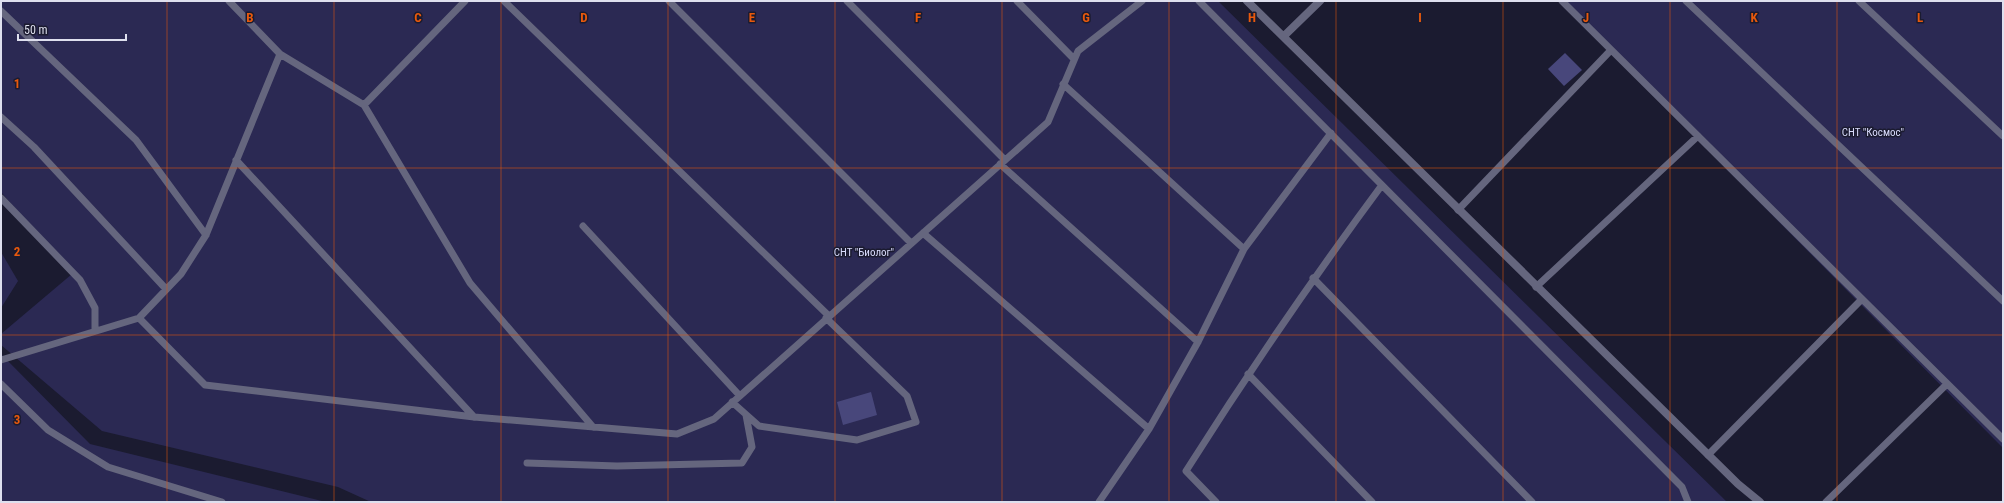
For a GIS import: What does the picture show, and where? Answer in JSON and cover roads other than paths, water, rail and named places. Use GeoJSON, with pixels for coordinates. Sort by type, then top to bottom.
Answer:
{"type":"FeatureCollection","features":[{"type":"Feature","properties":{"kind":"street"},"geometry":{"type":"LineString","coordinates":[[1247,1],[1708,455],[1738,484],[1760,502]]}},
{"type":"Feature","properties":{"kind":"street"},"geometry":{"type":"LineString","coordinates":[[1284,36],[1320,1]]}},
{"type":"Feature","properties":{"kind":"lane"},"geometry":{"type":"LineString","coordinates":[[229,1],[280,54],[364,105],[470,284],[593,427]]}},
{"type":"Feature","properties":{"kind":"lane"},"geometry":{"type":"LineString","coordinates":[[364,105],[465,1]]}},
{"type":"Feature","properties":{"kind":"lane"},"geometry":{"type":"LineString","coordinates":[[504,1],[907,396],[916,422],[857,440],[759,426],[732,402]]}},
{"type":"Feature","properties":{"kind":"lane"},"geometry":{"type":"LineString","coordinates":[[669,1],[911,243]]}},
{"type":"Feature","properties":{"kind":"lane"},"geometry":{"type":"LineString","coordinates":[[847,1],[1003,162],[1198,342]]}},
{"type":"Feature","properties":{"kind":"lane"},"geometry":{"type":"LineString","coordinates":[[1017,1],[1074,59]]}},
{"type":"Feature","properties":{"kind":"lane"},"geometry":{"type":"LineString","coordinates":[[139,318],[206,384],[474,417],[677,434],[714,419],[1048,122],[1078,51],[1142,1]]}},
{"type":"Feature","properties":{"kind":"lane"},"geometry":{"type":"LineString","coordinates":[[1199,1],[1682,487],[1688,502]]}},
{"type":"Feature","properties":{"kind":"lane"},"geometry":{"type":"LineString","coordinates":[[1562,1],[2003,439]]}},
{"type":"Feature","properties":{"kind":"lane"},"geometry":{"type":"LineString","coordinates":[[1686,1],[2003,301]]}},
{"type":"Feature","properties":{"kind":"lane"},"geometry":{"type":"LineString","coordinates":[[1859,1],[2003,136]]}},
{"type":"Feature","properties":{"kind":"lane"},"geometry":{"type":"LineString","coordinates":[[1,11],[136,140],[206,235]]}},
{"type":"Feature","properties":{"kind":"lane"},"geometry":{"type":"LineString","coordinates":[[1458,210],[1611,50]]}},
{"type":"Feature","properties":{"kind":"lane"},"geometry":{"type":"LineString","coordinates":[[1,360],[139,318],[181,274],[206,235],[280,54]]}},
{"type":"Feature","properties":{"kind":"lane"},"geometry":{"type":"LineString","coordinates":[[1063,84],[1244,249]]}},
{"type":"Feature","properties":{"kind":"lane"},"geometry":{"type":"LineString","coordinates":[[1,117],[34,147],[166,290]]}},
{"type":"Feature","properties":{"kind":"lane"},"geometry":{"type":"LineString","coordinates":[[1099,502],[1149,429],[1198,342],[1244,249],[1331,133]]}},
{"type":"Feature","properties":{"kind":"lane"},"geometry":{"type":"LineString","coordinates":[[1536,287],[1698,136]]}},
{"type":"Feature","properties":{"kind":"lane"},"geometry":{"type":"LineString","coordinates":[[236,160],[474,417]]}},
{"type":"Feature","properties":{"kind":"lane"},"geometry":{"type":"LineString","coordinates":[[1216,502],[1186,471],[1248,374],[1313,278],[1382,184]]}},
{"type":"Feature","properties":{"kind":"lane"},"geometry":{"type":"LineString","coordinates":[[1,198],[80,280],[95,308],[95,331]]}},
{"type":"Feature","properties":{"kind":"lane"},"geometry":{"type":"LineString","coordinates":[[583,226],[740,396]]}},
{"type":"Feature","properties":{"kind":"lane"},"geometry":{"type":"LineString","coordinates":[[923,233],[1149,429]]}},
{"type":"Feature","properties":{"kind":"lane"},"geometry":{"type":"LineString","coordinates":[[1313,278],[1532,502]]}},
{"type":"Feature","properties":{"kind":"lane"},"geometry":{"type":"LineString","coordinates":[[1708,455],[1862,299]]}},
{"type":"Feature","properties":{"kind":"lane"},"geometry":{"type":"LineString","coordinates":[[1248,374],[1372,502]]}},
{"type":"Feature","properties":{"kind":"lane"},"geometry":{"type":"LineString","coordinates":[[1,384],[48,430],[108,467],[222,502]]}},
{"type":"Feature","properties":{"kind":"lane"},"geometry":{"type":"LineString","coordinates":[[1826,502],[1947,384]]}},
{"type":"Feature","properties":{"kind":"lane"},"geometry":{"type":"LineString","coordinates":[[527,463],[617,466],[742,463],[752,447],[746,414]]}},
{"type":"Feature","properties":{"kind":"park label","name":"СНТ \"Космос\""},"geometry":{"type":"Point","coordinates":[1873,132]}},
{"type":"Feature","properties":{"kind":"park label","name":"СНТ \"Биолог\""},"geometry":{"type":"Point","coordinates":[864,252]}}]}
